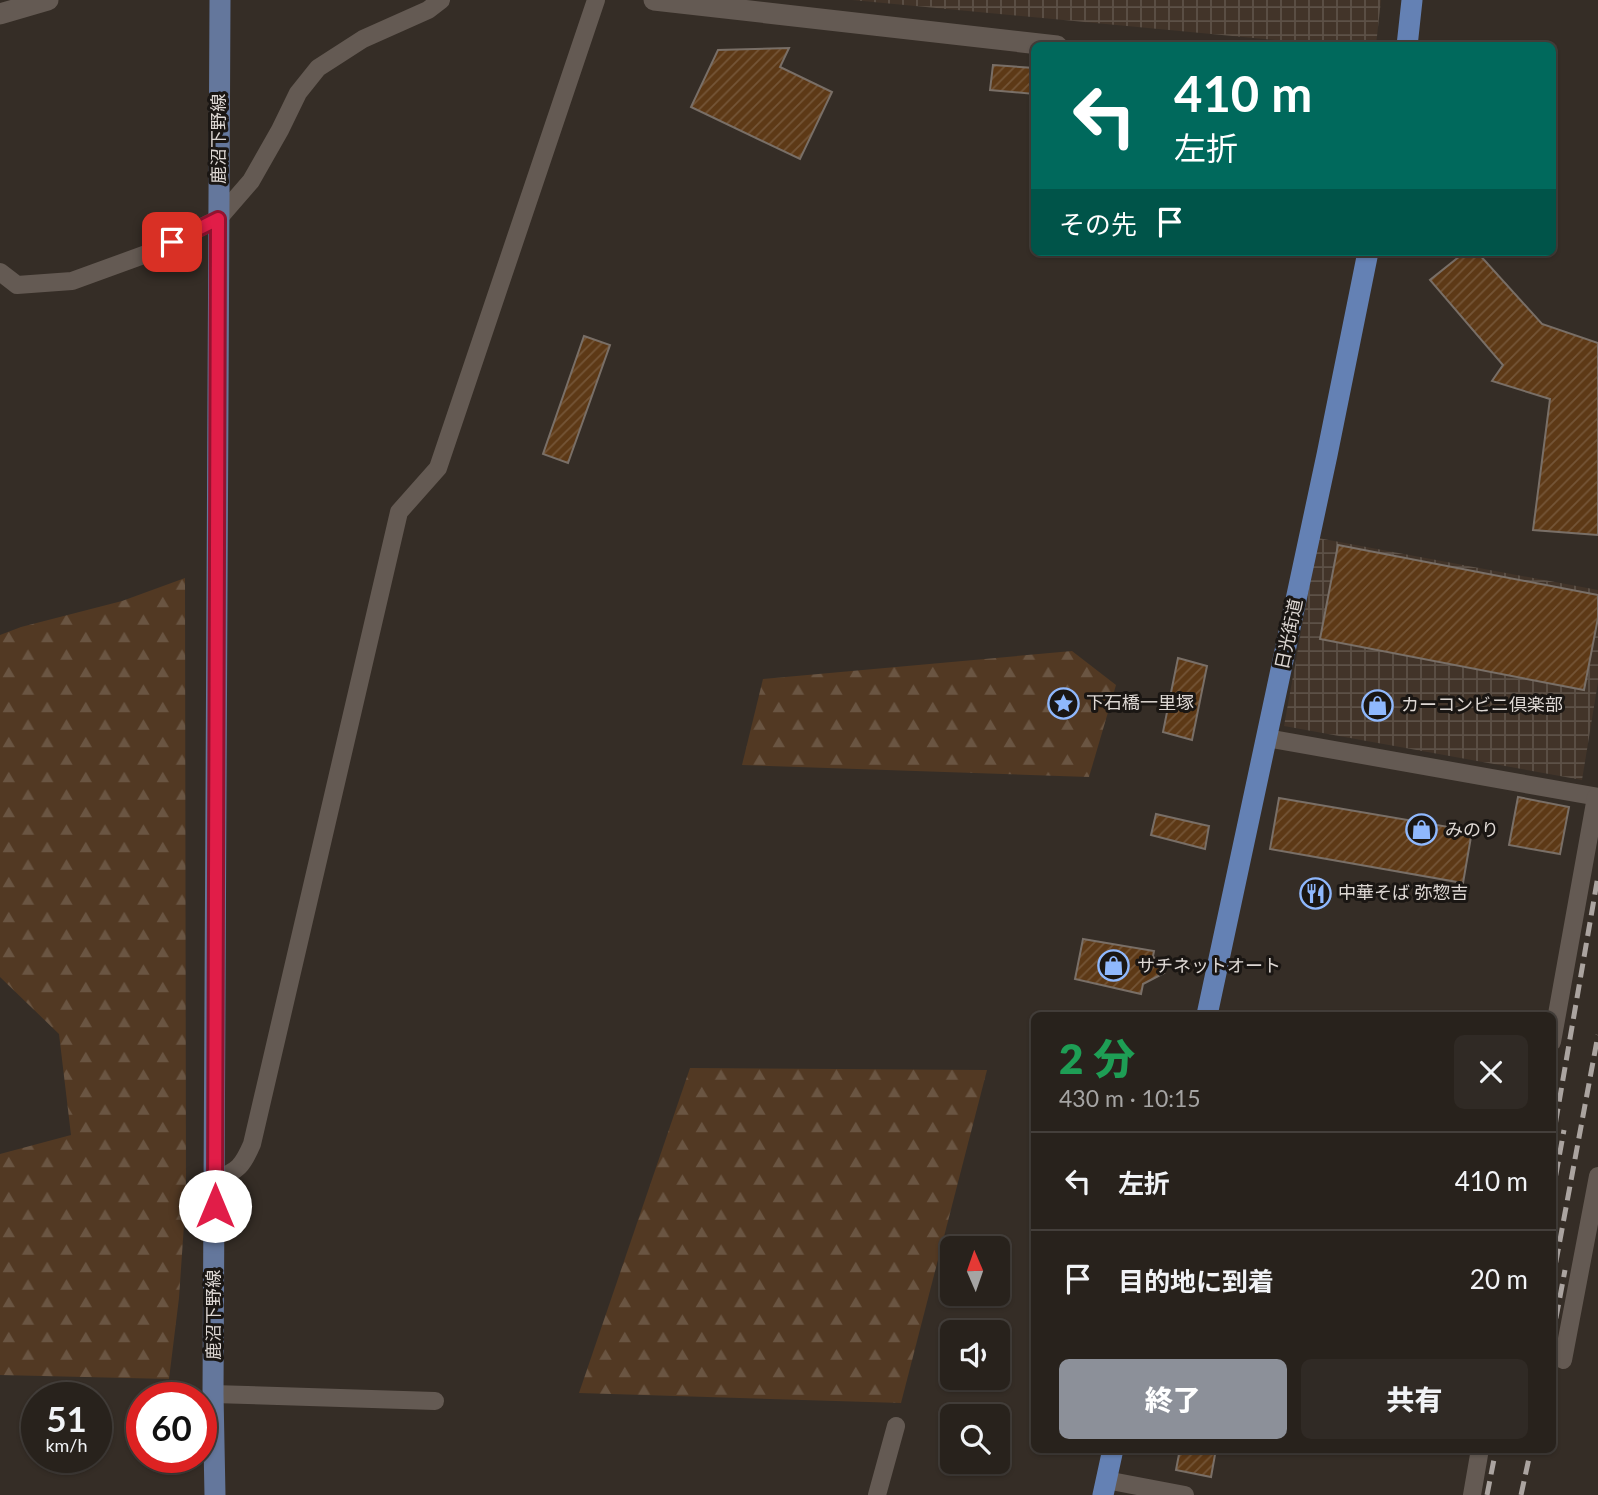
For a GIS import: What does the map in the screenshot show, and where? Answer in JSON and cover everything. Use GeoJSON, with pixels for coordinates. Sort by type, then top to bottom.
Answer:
{"type":"FeatureCollection","features":[{"type":"Feature","properties":{"kind":"highway"},"geometry":{"type":"LineString","coordinates":[[1407,42],[1412,0]]}},
{"type":"Feature","properties":{"kind":"highway","name":"日光街道"},"geometry":{"type":"LineString","coordinates":[[1208,1012],[1322,482],[1367,256]]}},
{"type":"Feature","properties":{"kind":"highway"},"geometry":{"type":"LineString","coordinates":[[1105,1488],[1112,1453]]}},
{"type":"Feature","properties":{"kind":"main road","name":"鹿沼下野線"},"geometry":{"type":"LineString","coordinates":[[214,1382],[220,0]]}},
{"type":"Feature","properties":{"kind":"main road","name":"鹿沼下野線"},"geometry":{"type":"LineString","coordinates":[[215,1473],[215,1495]]}},
{"type":"Feature","properties":{"kind":"street"},"geometry":{"type":"LineString","coordinates":[[0,14],[48,0]]}},
{"type":"Feature","properties":{"kind":"street"},"geometry":{"type":"LineString","coordinates":[[0,272],[17,285],[72,281],[149,253],[218,219],[251,181],[298,93],[317,68],[363,39],[428,10],[441,0]]}},
{"type":"Feature","properties":{"kind":"street"},"geometry":{"type":"LineString","coordinates":[[215,1179],[231,1174],[245,1160],[252,1144],[399,512],[438,468],[596,0]]}},
{"type":"Feature","properties":{"kind":"street"},"geometry":{"type":"LineString","coordinates":[[654,0],[712,3],[1031,43]]}},
{"type":"Feature","properties":{"kind":"street"},"geometry":{"type":"LineString","coordinates":[[1267,738],[1597,797],[1556,1020]]}},
{"type":"Feature","properties":{"kind":"street"},"geometry":{"type":"LineString","coordinates":[[1563,1360],[1598,1176]]}},
{"type":"Feature","properties":{"kind":"street"},"geometry":{"type":"LineString","coordinates":[[217,1394],[435,1401]]}},
{"type":"Feature","properties":{"kind":"street"},"geometry":{"type":"LineString","coordinates":[[877,1495],[896,1426]]}},
{"type":"Feature","properties":{"kind":"street"},"geometry":{"type":"LineString","coordinates":[[1472,1495],[1479,1453]]}},
{"type":"Feature","properties":{"kind":"street"},"geometry":{"type":"LineString","coordinates":[[1105,1488],[1185,1495]]}},
{"type":"Feature","properties":{"kind":"shaded area"},"geometry":{"type":"Polygon","coordinates":[[[852,0],[1381,0],[1376,42],[1296,42],[852,0]]]}},
{"type":"Feature","properties":{"kind":"shaded area"},"geometry":{"type":"Polygon","coordinates":[[[1318,538],[1598,590],[1598,682],[1582,780],[1284,726],[1318,538]]]}},
{"type":"Feature","properties":{"kind":"green space"},"geometry":{"type":"Polygon","coordinates":[[[185,578],[186,1195],[179,1298],[169,1379],[0,1375],[0,1154],[71,1135],[59,1034],[0,977],[0,635],[122,601],[185,578]]]}},
{"type":"Feature","properties":{"kind":"green space"},"geometry":{"type":"Polygon","coordinates":[[[1072,651],[1116,685],[1089,777],[742,765],[763,679],[1072,651]]]}},
{"type":"Feature","properties":{"kind":"green space"},"geometry":{"type":"Polygon","coordinates":[[[690,1068],[987,1070],[944,1236],[940,1236],[940,1252],[901,1403],[579,1393],[690,1068]]]}},
{"type":"Feature","properties":{"kind":"building"},"geometry":{"type":"Polygon","coordinates":[[[789,48],[780,67],[832,92],[800,159],[691,107],[718,50],[789,48]]]}},
{"type":"Feature","properties":{"kind":"building"},"geometry":{"type":"Polygon","coordinates":[[[993,65],[1031,68],[1031,94],[990,90],[993,65]]]}},
{"type":"Feature","properties":{"kind":"building"},"geometry":{"type":"Polygon","coordinates":[[[1460,256],[1481,256],[1542,324],[1598,343],[1598,535],[1533,530],[1550,399],[1492,381],[1503,365],[1430,280],[1460,256]]]}},
{"type":"Feature","properties":{"kind":"building"},"geometry":{"type":"Polygon","coordinates":[[[584,336],[610,345],[568,463],[543,454],[584,336]]]}},
{"type":"Feature","properties":{"kind":"building"},"geometry":{"type":"Polygon","coordinates":[[[1338,545],[1598,595],[1598,618],[1584,690],[1320,639],[1338,545]]]}},
{"type":"Feature","properties":{"kind":"building"},"geometry":{"type":"Polygon","coordinates":[[[1178,658],[1207,666],[1192,740],[1163,732],[1178,658]]]}},
{"type":"Feature","properties":{"kind":"building"},"geometry":{"type":"Polygon","coordinates":[[[1518,797],[1569,807],[1560,854],[1509,845],[1518,797]]]}},
{"type":"Feature","properties":{"kind":"building"},"geometry":{"type":"Polygon","coordinates":[[[1279,798],[1472,831],[1463,883],[1270,849],[1279,798]]]}},
{"type":"Feature","properties":{"kind":"building"},"geometry":{"type":"Polygon","coordinates":[[[1156,814],[1209,826],[1205,849],[1151,835],[1156,814]]]}},
{"type":"Feature","properties":{"kind":"building"},"geometry":{"type":"Polygon","coordinates":[[[1083,939],[1154,951],[1153,956],[1164,973],[1143,984],[1141,994],[1075,979],[1083,939]]]}},
{"type":"Feature","properties":{"kind":"building"},"geometry":{"type":"Polygon","coordinates":[[[1179,1453],[1215,1453],[1211,1477],[1176,1470],[1179,1453]]]}},
{"type":"Feature","properties":{"kind":"railway"},"geometry":{"type":"LineString","coordinates":[[1556,1120],[1598,876]]}},
{"type":"Feature","properties":{"kind":"railway"},"geometry":{"type":"LineString","coordinates":[[1556,1261],[1598,1035]]}},
{"type":"Feature","properties":{"kind":"railway"},"geometry":{"type":"LineString","coordinates":[[1556,1174],[1564,1130]]}},
{"type":"Feature","properties":{"kind":"railway"},"geometry":{"type":"LineString","coordinates":[[1556,1318],[1565,1270]]}},
{"type":"Feature","properties":{"kind":"railway"},"geometry":{"type":"LineString","coordinates":[[1487,1495],[1495,1453]]}},
{"type":"Feature","properties":{"kind":"railway"},"geometry":{"type":"LineString","coordinates":[[1521,1495],[1530,1453]]}},
{"type":"Feature","properties":{"kind":"place","name":"下石橋一里塚"},"geometry":{"type":"Point","coordinates":[1063,703]}},
{"type":"Feature","properties":{"kind":"place","name":"カーコンビニ倶楽部"},"geometry":{"type":"Point","coordinates":[1378,705]}},
{"type":"Feature","properties":{"kind":"place","name":"みのり"},"geometry":{"type":"Point","coordinates":[1422,830]}},
{"type":"Feature","properties":{"kind":"place","name":"中華そば 弥惣吉"},"geometry":{"type":"Point","coordinates":[1315,893]}},
{"type":"Feature","properties":{"kind":"place","name":"サチネットオート"},"geometry":{"type":"Point","coordinates":[1114,966]}},
{"type":"Feature","properties":{"kind":"route"},"geometry":{"type":"LineString","coordinates":[[172,242],[218,219],[215,1206]]}}]}
